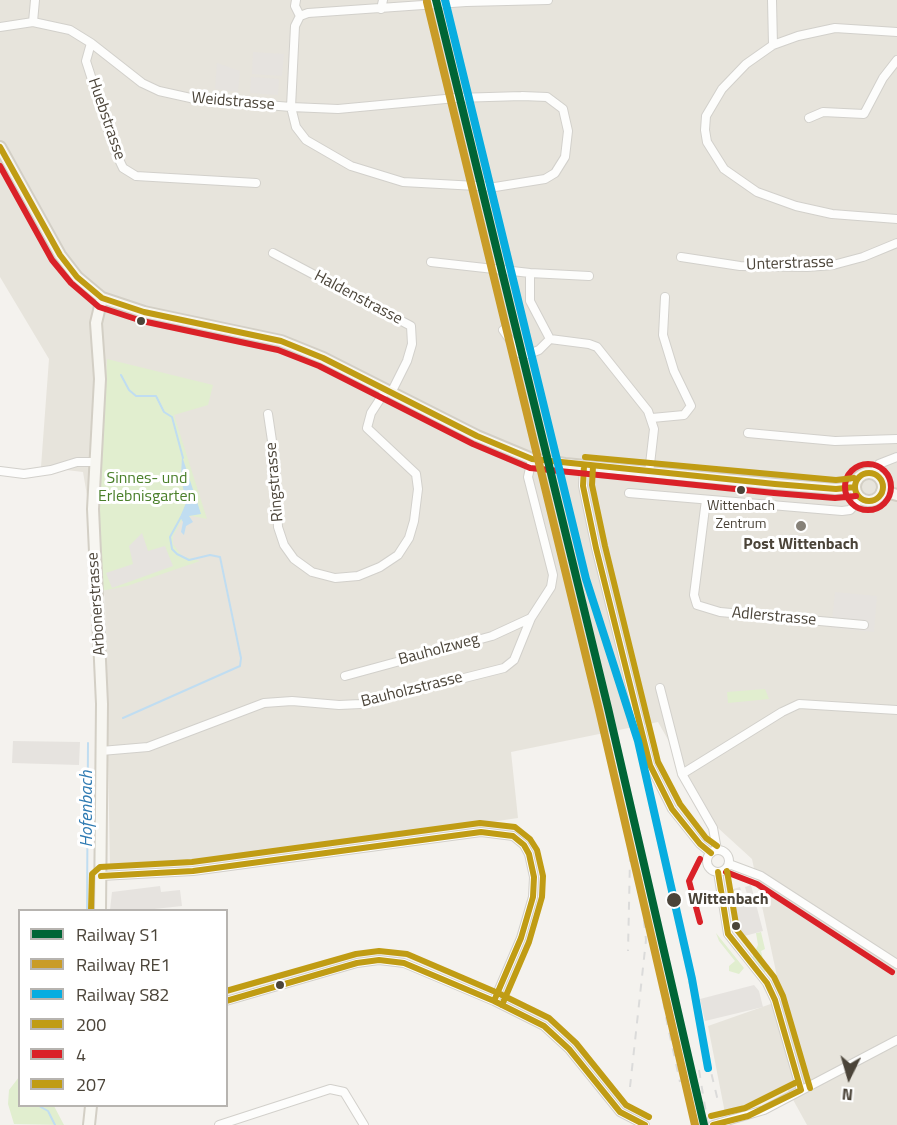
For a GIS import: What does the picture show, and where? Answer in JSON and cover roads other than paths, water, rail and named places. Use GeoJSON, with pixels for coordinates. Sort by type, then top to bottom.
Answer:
{"type":"FeatureCollection","features":[{"type":"Feature","properties":{"kind":"main road"},"geometry":{"type":"LineString","coordinates":[[0,147],[60,255],[77,277],[102,298],[154,314],[281,341],[477,436],[532,459],[649,473],[836,489],[855,487]]}},
{"type":"Feature","properties":{"kind":"main road","name":"Arbonerstrasse"},"geometry":{"type":"LineString","coordinates":[[100,909],[100,647],[93,539],[100,368],[96,323],[102,298]]}},
{"type":"Feature","properties":{"kind":"main road"},"geometry":{"type":"LineString","coordinates":[[855,487],[860,476],[873,474],[881,480],[882,491]]}},
{"type":"Feature","properties":{"kind":"main road"},"geometry":{"type":"LineString","coordinates":[[855,487],[861,498],[871,500],[882,491]]}},
{"type":"Feature","properties":{"kind":"main road"},"geometry":{"type":"LineString","coordinates":[[882,491],[897,495]]}},
{"type":"Feature","properties":{"kind":"main road"},"geometry":{"type":"LineString","coordinates":[[89,1125],[91,1107]]}},
{"type":"Feature","properties":{"kind":"street"},"geometry":{"type":"LineString","coordinates":[[33,22],[35,0]]}},
{"type":"Feature","properties":{"kind":"street"},"geometry":{"type":"LineString","coordinates":[[296,0],[295,6],[300,16],[308,13],[466,2],[548,0]]}},
{"type":"Feature","properties":{"kind":"street"},"geometry":{"type":"LineString","coordinates":[[381,9],[383,0]]}},
{"type":"Feature","properties":{"kind":"street"},"geometry":{"type":"LineString","coordinates":[[772,0],[773,45]]}},
{"type":"Feature","properties":{"kind":"street","name":"Weidstrasse"},"geometry":{"type":"LineString","coordinates":[[0,27],[33,22],[61,27],[91,43],[142,83],[159,91],[195,99],[291,107],[295,26],[300,16]]}},
{"type":"Feature","properties":{"kind":"street"},"geometry":{"type":"LineString","coordinates":[[897,32],[835,28],[798,36],[773,45],[746,64],[722,89],[706,116],[707,142],[724,169],[757,192],[796,206],[832,214],[897,219]]}},
{"type":"Feature","properties":{"kind":"street","name":"Huebstrasse"},"geometry":{"type":"LineString","coordinates":[[91,43],[86,61],[115,151],[123,168],[130,173],[256,183]]}},
{"type":"Feature","properties":{"kind":"street"},"geometry":{"type":"LineString","coordinates":[[809,118],[823,112],[864,114],[883,78],[897,60]]}},
{"type":"Feature","properties":{"kind":"street"},"geometry":{"type":"LineString","coordinates":[[547,97],[562,109],[568,123],[567,151],[555,173],[533,181],[495,187],[403,182],[351,166],[306,140],[296,128],[291,107],[338,109],[456,98],[547,97]]}},
{"type":"Feature","properties":{"kind":"street","name":"Unterstrasse"},"geometry":{"type":"LineString","coordinates":[[681,256],[740,266],[807,267],[833,265],[863,257],[897,243]]}},
{"type":"Feature","properties":{"kind":"street","name":"Haldenstrasse"},"geometry":{"type":"LineString","coordinates":[[273,253],[411,326],[412,344],[407,361],[388,392]]}},
{"type":"Feature","properties":{"kind":"street"},"geometry":{"type":"LineString","coordinates":[[431,262],[530,273],[589,276]]}},
{"type":"Feature","properties":{"kind":"street"},"geometry":{"type":"LineString","coordinates":[[530,273],[530,301],[550,339]]}},
{"type":"Feature","properties":{"kind":"street"},"geometry":{"type":"LineString","coordinates":[[652,418],[684,415],[691,406],[674,371],[663,335],[664,297]]}},
{"type":"Feature","properties":{"kind":"street"},"geometry":{"type":"LineString","coordinates":[[503,330],[519,353],[529,354],[539,350],[550,339]]}},
{"type":"Feature","properties":{"kind":"street"},"geometry":{"type":"LineString","coordinates":[[550,339],[589,344],[604,353],[652,418],[649,473]]}},
{"type":"Feature","properties":{"kind":"street","name":"Ringstrasse"},"geometry":{"type":"LineString","coordinates":[[268,414],[275,461],[278,526],[284,545],[294,559],[312,572],[335,578],[358,576],[380,567],[398,555],[409,538],[416,511],[418,489],[416,474],[367,428],[371,413],[388,392]]}},
{"type":"Feature","properties":{"kind":"street"},"geometry":{"type":"LineString","coordinates":[[748,433],[835,441],[897,439]]}},
{"type":"Feature","properties":{"kind":"street"},"geometry":{"type":"LineString","coordinates":[[873,474],[879,464],[897,457]]}},
{"type":"Feature","properties":{"kind":"street","name":"Bauholzstrasse"},"geometry":{"type":"LineString","coordinates":[[101,751],[148,747],[264,703],[292,701],[339,705],[361,704],[504,668],[514,660],[531,618],[551,587],[553,575],[528,477],[532,459]]}},
{"type":"Feature","properties":{"kind":"street"},"geometry":{"type":"LineString","coordinates":[[0,471],[24,474],[57,469],[77,462],[96,462]]}},
{"type":"Feature","properties":{"kind":"street"},"geometry":{"type":"LineString","coordinates":[[584,466],[583,486],[596,548],[650,765],[672,808],[714,851],[726,852],[729,864],[725,870],[718,872],[712,870],[708,864],[714,851],[713,828],[682,774],[660,688]]}},
{"type":"Feature","properties":{"kind":"street"},"geometry":{"type":"LineString","coordinates":[[629,493],[842,511],[850,510],[861,498]]}},
{"type":"Feature","properties":{"kind":"street","name":"Adlerstrasse"},"geometry":{"type":"LineString","coordinates":[[706,500],[694,595],[698,605],[711,611],[864,625]]}},
{"type":"Feature","properties":{"kind":"street","name":"Bauholzweg"},"geometry":{"type":"LineString","coordinates":[[345,676],[492,636],[531,618]]}},
{"type":"Feature","properties":{"kind":"street"},"geometry":{"type":"LineString","coordinates":[[682,774],[782,712],[799,704],[897,710]]}},
{"type":"Feature","properties":{"kind":"street"},"geometry":{"type":"LineString","coordinates":[[101,876],[193,871],[482,832],[501,833],[517,838],[526,848],[532,863],[533,897],[527,922],[494,1001]]}},
{"type":"Feature","properties":{"kind":"street"},"geometry":{"type":"LineString","coordinates":[[729,864],[761,876],[897,964]]}},
{"type":"Feature","properties":{"kind":"street"},"geometry":{"type":"LineString","coordinates":[[718,872],[728,934],[767,983],[775,1000],[801,1090]]}},
{"type":"Feature","properties":{"kind":"street"},"geometry":{"type":"LineString","coordinates":[[228,1000],[357,963],[379,960],[418,967],[544,1026],[557,1036],[620,1112],[645,1125]]}},
{"type":"Feature","properties":{"kind":"street"},"geometry":{"type":"LineString","coordinates":[[713,1125],[748,1116],[897,1040]]}},
{"type":"Feature","properties":{"kind":"street"},"geometry":{"type":"LineString","coordinates":[[219,1125],[330,1089],[344,1092],[364,1125]]}},
{"type":"Feature","properties":{"kind":"water"},"geometry":{"type":"Polygon","coordinates":[[[182,456],[201,514],[189,516],[193,522],[186,526],[184,535],[181,532],[183,522],[180,517],[186,503],[181,477],[182,456]]]}},
{"type":"Feature","properties":{"kind":"waterway"},"geometry":{"type":"LineString","coordinates":[[121,375],[129,390],[136,396],[156,396],[164,412],[172,417],[183,458]]}},
{"type":"Feature","properties":{"kind":"waterway"},"geometry":{"type":"LineString","coordinates":[[123,718],[240,666],[241,658],[220,557],[210,555],[189,560],[172,549],[170,537],[181,517]]}},
{"type":"Feature","properties":{"kind":"waterway","name":"Hofenbach"},"geometry":{"type":"LineString","coordinates":[[87,909],[88,743]]}},
{"type":"Feature","properties":{"kind":"waterway","name":"Hofenbach"},"geometry":{"type":"LineString","coordinates":[[41,1107],[48,1111],[55,1125]]}},
{"type":"Feature","properties":{"kind":"railway"},"geometry":{"type":"LineString","coordinates":[[624,806],[630,859],[628,951]]}},
{"type":"Feature","properties":{"kind":"railway"},"geometry":{"type":"LineString","coordinates":[[630,1087],[646,940],[639,873]]}},
{"type":"Feature","properties":{"kind":"railway"},"geometry":{"type":"LineString","coordinates":[[654,938],[665,1013],[680,1082]]}},
{"type":"Feature","properties":{"kind":"railway"},"geometry":{"type":"LineString","coordinates":[[689,981],[718,1101]]}},
{"type":"Feature","properties":{"kind":"railway"},"geometry":{"type":"LineString","coordinates":[[699,1070],[708,1125]]}},
{"type":"Feature","properties":{"kind":"rail line","name":"S1"},"geometry":{"type":"LineString","coordinates":[[436,0],[608,708],[704,1125]]}},
{"type":"Feature","properties":{"kind":"rail line","name":"S82"},"geometry":{"type":"LineString","coordinates":[[445,0],[586,579],[638,741],[692,979],[708,1068]]}},
{"type":"Feature","properties":{"kind":"rail line","name":"RE1"},"geometry":{"type":"LineString","coordinates":[[427,2],[599,710],[695,1125]]}},
{"type":"Feature","properties":{"kind":"place","name":"Wittenbach Zentrum"},"geometry":{"type":"Point","coordinates":[741,490]}},
{"type":"Feature","properties":{"kind":"place","name":"Post Wittenbach"},"geometry":{"type":"Point","coordinates":[801,526]}},
{"type":"Feature","properties":{"kind":"place","name":"Wittenbach"},"geometry":{"type":"Point","coordinates":[674,900]}},
{"type":"Feature","properties":{"kind":"park label","name":"Sinnes- und Erlebnisgarten"},"geometry":{"type":"Point","coordinates":[147,488]}}]}
